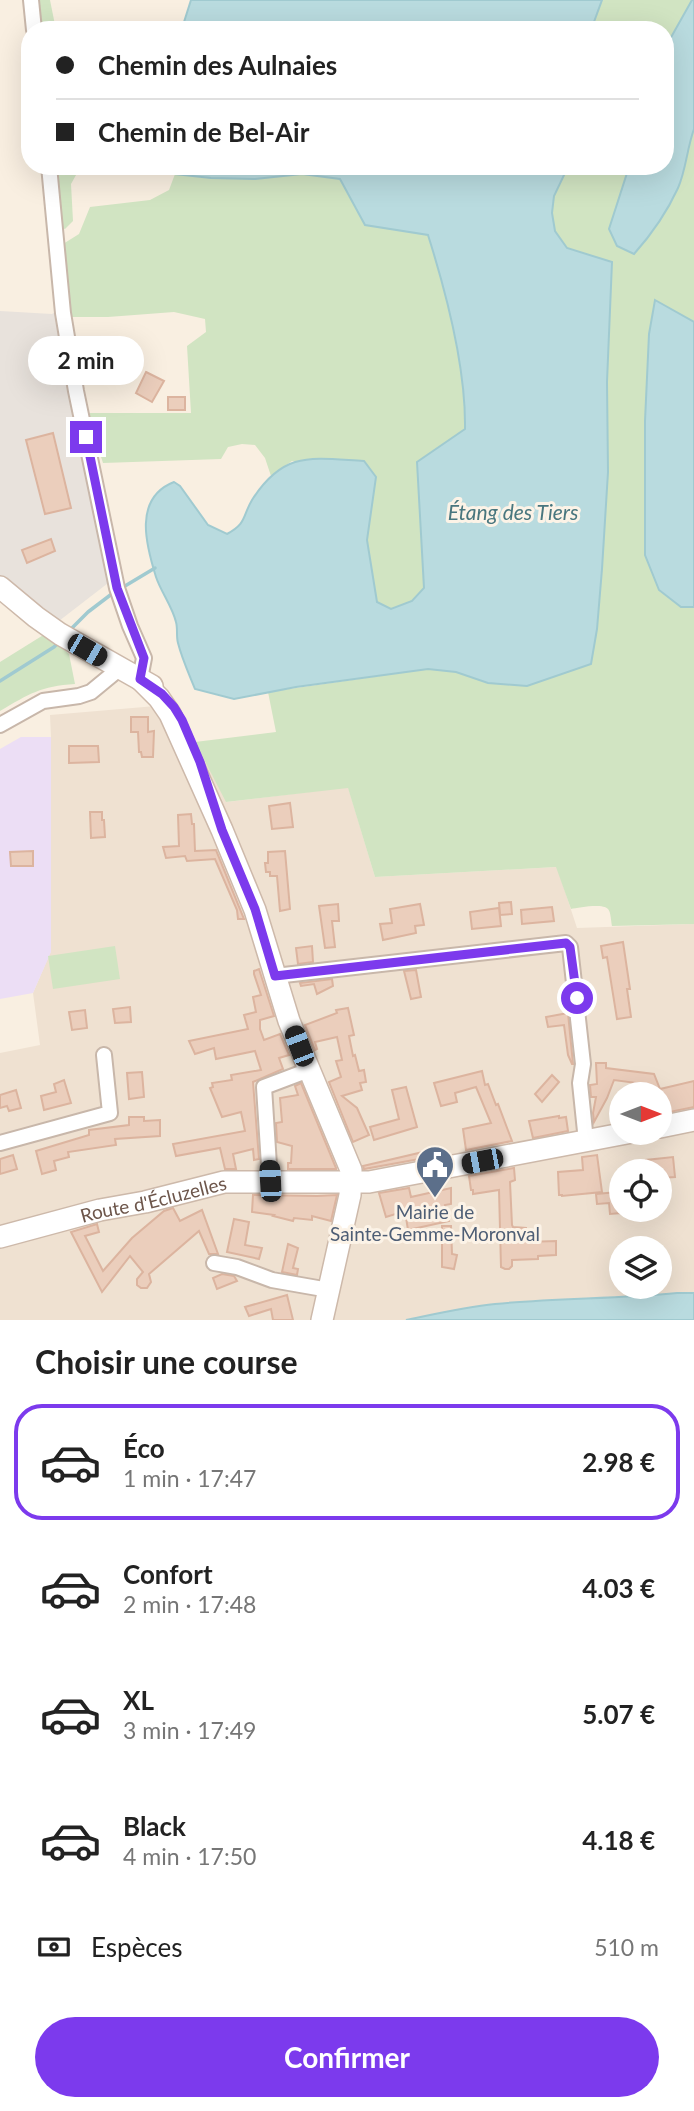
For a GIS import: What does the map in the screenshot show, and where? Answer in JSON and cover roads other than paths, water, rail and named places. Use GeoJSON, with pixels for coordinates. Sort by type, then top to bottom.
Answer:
{"type":"FeatureCollection","features":[{"type":"Feature","properties":{"kind":"street"},"geometry":{"type":"LineString","coordinates":[[31,0],[33,21]]}},
{"type":"Feature","properties":{"kind":"street"},"geometry":{"type":"LineString","coordinates":[[50,175],[63,313],[76,391],[118,593],[144,658],[131,674]]}},
{"type":"Feature","properties":{"kind":"street"},"geometry":{"type":"LineString","coordinates":[[0,587],[36,617],[162,694],[178,713],[194,747],[222,830],[255,909],[289,1021],[351,1170],[351,1182],[322,1320]]}},
{"type":"Feature","properties":{"kind":"street"},"geometry":{"type":"LineString","coordinates":[[0,725],[43,701],[91,692],[114,673],[131,674]]}},
{"type":"Feature","properties":{"kind":"street"},"geometry":{"type":"LineString","coordinates":[[275,976],[566,943],[570,947],[577,998],[583,1064],[580,1083],[586,1141]]}},
{"type":"Feature","properties":{"kind":"street"},"geometry":{"type":"LineString","coordinates":[[0,1143],[110,1113],[104,1055]]}},
{"type":"Feature","properties":{"kind":"street"},"geometry":{"type":"LineString","coordinates":[[270,1181],[264,1087],[309,1070]]}},
{"type":"Feature","properties":{"kind":"street"},"geometry":{"type":"LineString","coordinates":[[672,1125],[694,1120]]}},
{"type":"Feature","properties":{"kind":"street","name":"Route d'Écluzelles"},"geometry":{"type":"LineString","coordinates":[[0,1237],[62,1219],[145,1202],[211,1184],[236,1181],[378,1181],[609,1136]]}},
{"type":"Feature","properties":{"kind":"street"},"geometry":{"type":"LineString","coordinates":[[214,1263],[237,1267],[272,1280],[329,1290]]}},
{"type":"Feature","properties":{"kind":"water"},"geometry":{"type":"Polygon","coordinates":[[[191,0],[602,0],[594,21],[184,21],[191,0]]]}},
{"type":"Feature","properties":{"kind":"water"},"geometry":{"type":"Polygon","coordinates":[[[694,0],[694,129],[678,188],[658,223],[634,254],[617,246],[609,229],[626,175],[674,175],[674,32],[694,0]]]}},
{"type":"Feature","properties":{"kind":"water","name":"Étang des Tiers"},"geometry":{"type":"Polygon","coordinates":[[[184,175],[293,175],[255,179],[184,175]]]}},
{"type":"Feature","properties":{"kind":"water","name":"Étang des Tiers"},"geometry":{"type":"Polygon","coordinates":[[[310,175],[564,175],[554,196],[552,213],[555,231],[567,248],[612,262],[607,382],[608,472],[597,629],[591,664],[527,686],[488,683],[456,672],[428,669],[296,687],[234,699],[195,689],[177,640],[174,616],[158,583],[146,537],[152,499],[161,489],[174,482],[180,486],[208,525],[227,534],[241,523],[252,500],[264,484],[288,465],[314,459],[364,461],[376,477],[367,540],[377,602],[391,609],[412,601],[424,588],[417,462],[465,429],[462,382],[454,331],[428,235],[365,225],[340,179],[310,175]]]}},
{"type":"Feature","properties":{"kind":"water"},"geometry":{"type":"Polygon","coordinates":[[[655,300],[694,322],[694,607],[681,607],[659,590],[645,555],[645,421],[649,334],[655,300]]]}},
{"type":"Feature","properties":{"kind":"water"},"geometry":{"type":"Polygon","coordinates":[[[672,1293],[694,1293],[694,1320],[406,1320],[495,1304],[609,1297],[672,1299],[672,1293]]]}},
{"type":"Feature","properties":{"kind":"waterway"},"geometry":{"type":"LineString","coordinates":[[120,589],[155,568]]}},
{"type":"Feature","properties":{"kind":"waterway"},"geometry":{"type":"LineString","coordinates":[[69,631],[113,593]]}},
{"type":"Feature","properties":{"kind":"waterway"},"geometry":{"type":"LineString","coordinates":[[0,681],[59,642]]}},
{"type":"Feature","properties":{"kind":"place","name":"Mairie de Sainte-Gemme-Moronval"},"geometry":{"type":"Point","coordinates":[435,1199]}}]}
